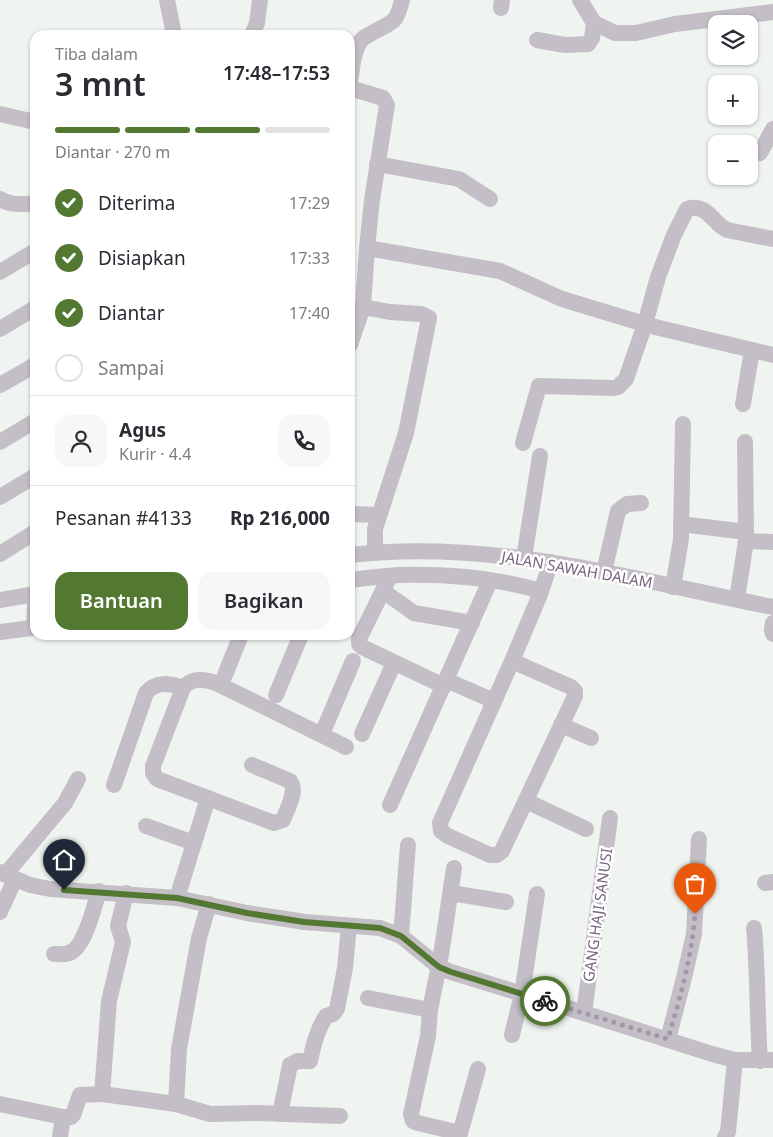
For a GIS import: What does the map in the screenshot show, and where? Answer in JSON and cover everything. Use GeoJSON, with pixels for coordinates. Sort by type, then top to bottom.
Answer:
{"type":"FeatureCollection","features":[{"type":"Feature","properties":{"kind":"street"},"geometry":{"type":"LineString","coordinates":[[167,0],[173,30]]}},
{"type":"Feature","properties":{"kind":"street"},"geometry":{"type":"LineString","coordinates":[[254,30],[257,23],[260,0]]}},
{"type":"Feature","properties":{"kind":"street"},"geometry":{"type":"LineString","coordinates":[[355,53],[359,43],[366,36],[394,22],[399,13],[402,0]]}},
{"type":"Feature","properties":{"kind":"street"},"geometry":{"type":"LineString","coordinates":[[580,0],[594,23],[615,34],[636,33],[675,24],[773,12]]}},
{"type":"Feature","properties":{"kind":"street"},"geometry":{"type":"LineString","coordinates":[[537,40],[565,45],[588,44],[592,38],[594,23]]}},
{"type":"Feature","properties":{"kind":"street"},"geometry":{"type":"LineString","coordinates":[[355,90],[383,98],[387,105],[377,164],[367,248],[357,283],[363,307],[355,330]]}},
{"type":"Feature","properties":{"kind":"street"},"geometry":{"type":"LineString","coordinates":[[0,114],[30,121]]}},
{"type":"Feature","properties":{"kind":"street"},"geometry":{"type":"LineString","coordinates":[[760,153],[772,132]]}},
{"type":"Feature","properties":{"kind":"street"},"geometry":{"type":"LineString","coordinates":[[377,164],[459,179],[490,199]]}},
{"type":"Feature","properties":{"kind":"street"},"geometry":{"type":"LineString","coordinates":[[3,206],[30,204]]}},
{"type":"Feature","properties":{"kind":"street"},"geometry":{"type":"LineString","coordinates":[[524,443],[539,386],[618,387],[626,379],[645,324],[658,277],[686,209],[700,208],[708,213],[720,227],[727,230],[773,239]]}},
{"type":"Feature","properties":{"kind":"street"},"geometry":{"type":"LineString","coordinates":[[367,248],[500,271],[562,299],[645,324],[773,355]]}},
{"type":"Feature","properties":{"kind":"street"},"geometry":{"type":"LineString","coordinates":[[0,272],[30,254]]}},
{"type":"Feature","properties":{"kind":"street"},"geometry":{"type":"LineString","coordinates":[[363,307],[390,312],[421,314],[429,318],[404,441],[375,529],[375,552]]}},
{"type":"Feature","properties":{"kind":"street"},"geometry":{"type":"LineString","coordinates":[[0,329],[30,311]]}},
{"type":"Feature","properties":{"kind":"street"},"geometry":{"type":"LineString","coordinates":[[743,404],[752,350]]}},
{"type":"Feature","properties":{"kind":"street"},"geometry":{"type":"LineString","coordinates":[[0,385],[30,368]]}},
{"type":"Feature","properties":{"kind":"street"},"geometry":{"type":"LineString","coordinates":[[0,442],[30,424]]}},
{"type":"Feature","properties":{"kind":"street"},"geometry":{"type":"LineString","coordinates":[[673,587],[680,556],[683,424]]}},
{"type":"Feature","properties":{"kind":"street"},"geometry":{"type":"LineString","coordinates":[[737,599],[746,537],[745,442]]}},
{"type":"Feature","properties":{"kind":"street"},"geometry":{"type":"LineString","coordinates":[[524,558],[540,456]]}},
{"type":"Feature","properties":{"kind":"street"},"geometry":{"type":"LineString","coordinates":[[0,497],[30,479]]}},
{"type":"Feature","properties":{"kind":"street"},"geometry":{"type":"LineString","coordinates":[[604,572],[618,511],[627,504],[641,503]]}},
{"type":"Feature","properties":{"kind":"street"},"geometry":{"type":"LineString","coordinates":[[355,514],[380,515]]}},
{"type":"Feature","properties":{"kind":"street"},"geometry":{"type":"LineString","coordinates":[[681,524],[773,542]]}},
{"type":"Feature","properties":{"kind":"street"},"geometry":{"type":"LineString","coordinates":[[0,554],[30,535]]}},
{"type":"Feature","properties":{"kind":"street","name":"JALAN SAWAH DALAM"},"geometry":{"type":"LineString","coordinates":[[355,554],[375,552],[459,553],[524,558],[546,576],[604,572],[773,606]]}},
{"type":"Feature","properties":{"kind":"street"},"geometry":{"type":"LineString","coordinates":[[355,580],[387,583],[422,575],[490,581],[546,576],[512,661],[440,823],[441,831],[448,836],[490,855],[497,855],[502,851],[574,696],[574,691],[571,687],[512,661]]}},
{"type":"Feature","properties":{"kind":"street"},"geometry":{"type":"LineString","coordinates":[[390,805],[490,581]]}},
{"type":"Feature","properties":{"kind":"street"},"geometry":{"type":"LineString","coordinates":[[387,583],[414,613],[472,622]]}},
{"type":"Feature","properties":{"kind":"street"},"geometry":{"type":"LineString","coordinates":[[387,583],[359,639],[359,644],[394,663],[494,701]]}},
{"type":"Feature","properties":{"kind":"street"},"geometry":{"type":"LineString","coordinates":[[0,600],[30,602]]}},
{"type":"Feature","properties":{"kind":"street"},"geometry":{"type":"LineString","coordinates":[[0,632],[30,628]]}},
{"type":"Feature","properties":{"kind":"street"},"geometry":{"type":"LineString","coordinates":[[225,675],[239,640]]}},
{"type":"Feature","properties":{"kind":"street"},"geometry":{"type":"LineString","coordinates":[[276,695],[300,640]]}},
{"type":"Feature","properties":{"kind":"street"},"geometry":{"type":"LineString","coordinates":[[322,734],[353,661]]}},
{"type":"Feature","properties":{"kind":"street"},"geometry":{"type":"LineString","coordinates":[[362,734],[394,663]]}},
{"type":"Feature","properties":{"kind":"street"},"geometry":{"type":"LineString","coordinates":[[252,765],[290,781],[293,785],[283,820],[274,822],[158,779],[153,773],[153,766],[187,682],[204,680],[216,683],[346,747]]}},
{"type":"Feature","properties":{"kind":"street"},"geometry":{"type":"LineString","coordinates":[[114,785],[146,693],[157,684],[183,688]]}},
{"type":"Feature","properties":{"kind":"street"},"geometry":{"type":"LineString","coordinates":[[561,725],[591,738]]}},
{"type":"Feature","properties":{"kind":"street"},"geometry":{"type":"LineString","coordinates":[[0,912],[7,875],[65,803],[78,779]]}},
{"type":"Feature","properties":{"kind":"street"},"geometry":{"type":"LineString","coordinates":[[177,898],[208,798]]}},
{"type":"Feature","properties":{"kind":"street"},"geometry":{"type":"LineString","coordinates":[[526,801],[586,829]]}},
{"type":"Feature","properties":{"kind":"street","name":"GANG HAJI SANUSI"},"geometry":{"type":"LineString","coordinates":[[584,1013],[610,818]]}},
{"type":"Feature","properties":{"kind":"street"},"geometry":{"type":"LineString","coordinates":[[146,826],[194,843]]}},
{"type":"Feature","properties":{"kind":"street"},"geometry":{"type":"LineString","coordinates":[[668,1039],[694,934],[699,839]]}},
{"type":"Feature","properties":{"kind":"street"},"geometry":{"type":"LineString","coordinates":[[401,936],[408,845]]}},
{"type":"Feature","properties":{"kind":"street"},"geometry":{"type":"LineString","coordinates":[[454,868],[439,967],[430,1010],[428,1036],[411,1114],[413,1120],[459,1135],[478,1069]]}},
{"type":"Feature","properties":{"kind":"street"},"geometry":{"type":"LineString","coordinates":[[7,875],[30,885],[50,889],[177,898],[247,913],[304,922],[380,928],[401,936],[439,967],[464,977],[735,1060],[766,1060],[757,1008],[758,964],[754,928]]}},
{"type":"Feature","properties":{"kind":"street"},"geometry":{"type":"LineString","coordinates":[[54,954],[69,954],[78,947],[83,938],[99,891]]}},
{"type":"Feature","properties":{"kind":"street"},"geometry":{"type":"LineString","coordinates":[[102,1094],[108,1001],[123,942],[118,926],[126,893]]}},
{"type":"Feature","properties":{"kind":"street"},"geometry":{"type":"LineString","coordinates":[[451,893],[506,902]]}},
{"type":"Feature","properties":{"kind":"street"},"geometry":{"type":"LineString","coordinates":[[512,1035],[522,994],[537,894]]}},
{"type":"Feature","properties":{"kind":"street"},"geometry":{"type":"LineString","coordinates":[[176,1104],[179,1049],[200,938],[209,904]]}},
{"type":"Feature","properties":{"kind":"street"},"geometry":{"type":"LineString","coordinates":[[280,1114],[290,1066],[298,1061],[310,1061],[315,1038],[322,1022],[326,1016],[333,1014],[337,1008],[345,968],[349,926]]}},
{"type":"Feature","properties":{"kind":"street"},"geometry":{"type":"LineString","coordinates":[[368,998],[430,1010]]}},
{"type":"Feature","properties":{"kind":"street"},"geometry":{"type":"LineString","coordinates":[[726,1137],[735,1060]]}},
{"type":"Feature","properties":{"kind":"street"},"geometry":{"type":"LineString","coordinates":[[0,1104],[71,1117],[80,1095],[102,1094],[176,1104],[210,1114],[340,1116]]}},
{"type":"Feature","properties":{"kind":"street"},"geometry":{"type":"LineString","coordinates":[[60,1137],[64,1117]]}},
{"type":"Feature","properties":{"kind":"way so far"},"geometry":{"type":"LineString","coordinates":[[545,1001],[668,1039],[694,934],[695,914]]}},
{"type":"Feature","properties":{"kind":"route"},"geometry":{"type":"LineString","coordinates":[[64,890],[177,898],[247,913],[304,922],[380,928],[401,936],[439,967],[464,977],[545,1001]]}}]}
